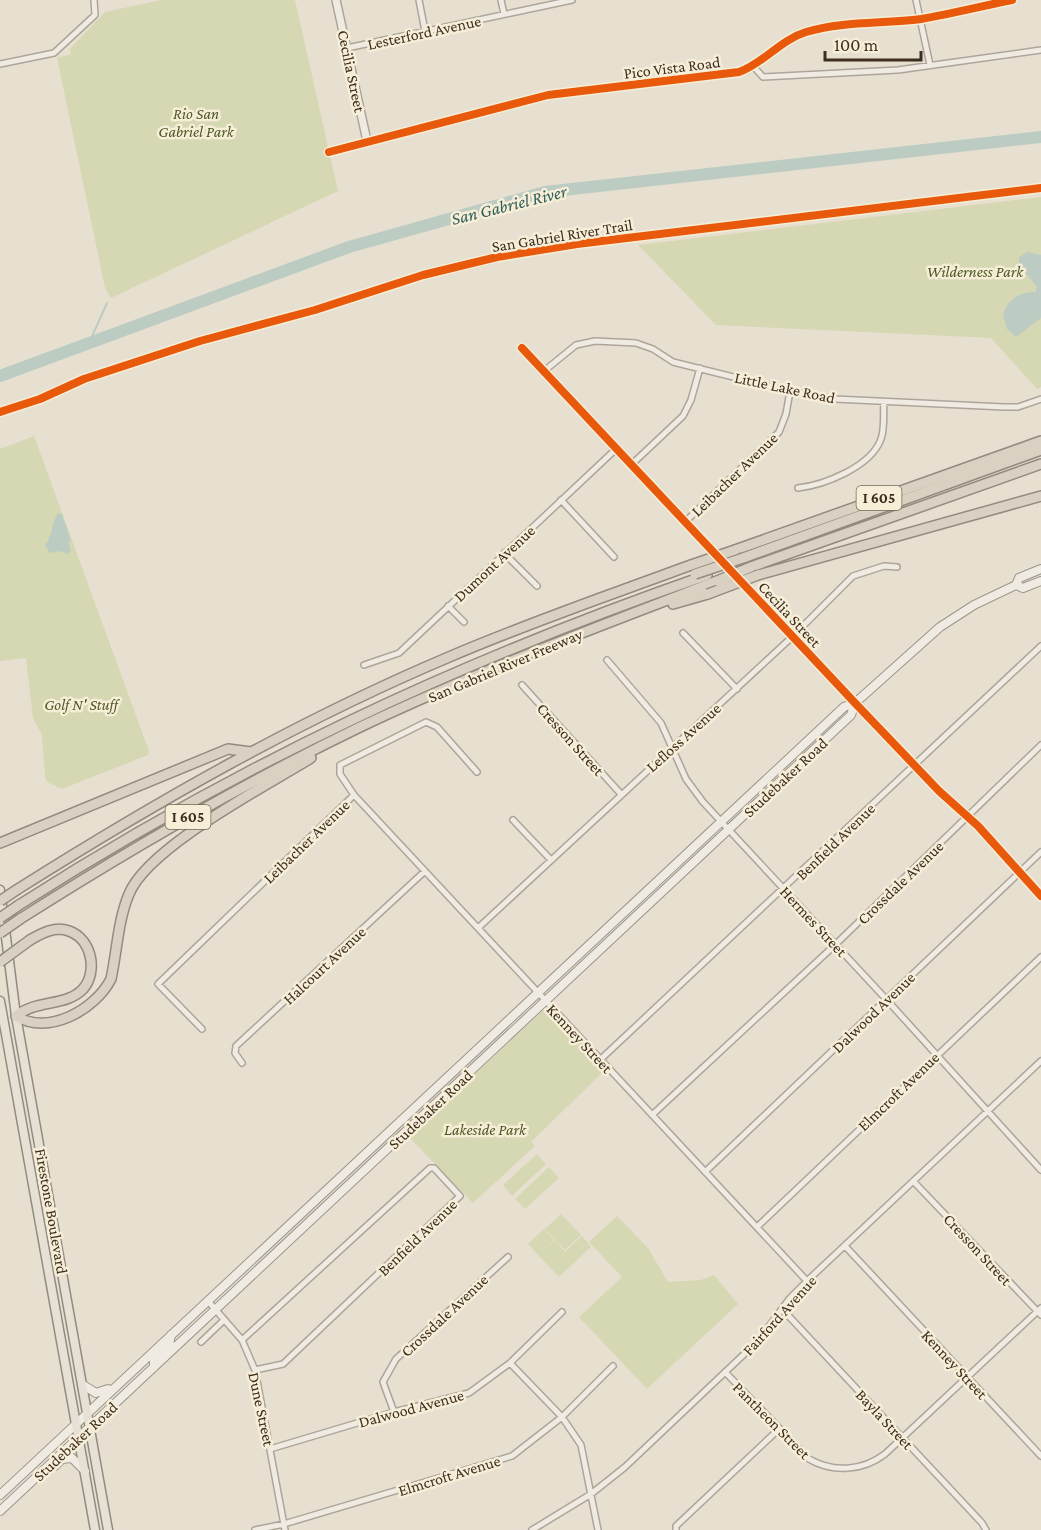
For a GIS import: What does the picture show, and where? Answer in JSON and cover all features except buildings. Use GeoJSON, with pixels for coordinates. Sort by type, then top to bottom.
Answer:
{"type":"FeatureCollection","features":[{"type":"Feature","properties":{"kind":"highway"},"geometry":{"type":"LineString","coordinates":[[1024,447],[1041,434]]}},
{"type":"Feature","properties":{"kind":"highway","name":"San Gabriel River Freeway"},"geometry":{"type":"LineString","coordinates":[[0,901],[123,823],[251,752],[449,657],[693,569],[735,550],[1041,441]]}},
{"type":"Feature","properties":{"kind":"highway"},"geometry":{"type":"LineString","coordinates":[[616,620],[708,594],[749,565],[1041,450]]}},
{"type":"Feature","properties":{"kind":"highway","name":"San Gabriel River Freeway"},"geometry":{"type":"LineString","coordinates":[[0,933],[133,848],[249,784],[361,727],[532,652],[616,620],[714,577],[1041,464]]}},
{"type":"Feature","properties":{"kind":"highway"},"geometry":{"type":"LineString","coordinates":[[0,918],[18,903],[183,801],[341,718],[504,645],[693,569],[749,565],[1041,498]]}},
{"type":"Feature","properties":{"kind":"highway"},"geometry":{"type":"LineString","coordinates":[[0,912],[178,808],[334,726],[492,654],[714,577]]}},
{"type":"Feature","properties":{"kind":"highway"},"geometry":{"type":"LineString","coordinates":[[0,962],[30,940],[52,930],[71,932],[84,943],[91,960],[92,969],[84,988],[70,999],[28,1006],[16,1016],[28,1023],[62,1018],[81,1012],[95,1002],[111,979],[129,894],[148,865],[215,817],[361,727]]}},
{"type":"Feature","properties":{"kind":"highway"},"geometry":{"type":"LineString","coordinates":[[0,843],[228,749],[251,752]]}},
{"type":"Feature","properties":{"kind":"main road","name":"Studebaker Road"},"geometry":{"type":"LineString","coordinates":[[0,1495],[844,707],[855,703],[940,627],[974,605],[1016,585],[1019,578],[1041,569]]}},
{"type":"Feature","properties":{"kind":"main road","name":"Studebaker Road"},"geometry":{"type":"LineString","coordinates":[[1016,585],[1023,588],[1041,581]]}},
{"type":"Feature","properties":{"kind":"main road","name":"Studebaker Road"},"geometry":{"type":"LineString","coordinates":[[0,1511],[851,715],[855,703]]}},
{"type":"Feature","properties":{"kind":"main road","name":"Firestone Boulevard"},"geometry":{"type":"LineString","coordinates":[[0,890],[16,1016],[108,1530]]}},
{"type":"Feature","properties":{"kind":"main road","name":"Firestone Boulevard"},"geometry":{"type":"LineString","coordinates":[[0,1001],[1,1019],[95,1530]]}},
{"type":"Feature","properties":{"kind":"main road"},"geometry":{"type":"LineString","coordinates":[[1,1019],[16,1016]]}},
{"type":"Feature","properties":{"kind":"main road"},"geometry":{"type":"LineString","coordinates":[[36,1200],[50,1198]]}},
{"type":"Feature","properties":{"kind":"main road"},"geometry":{"type":"LineString","coordinates":[[48,1269],[62,1267]]}},
{"type":"Feature","properties":{"kind":"main road"},"geometry":{"type":"LineString","coordinates":[[54,1299],[67,1297]]}},
{"type":"Feature","properties":{"kind":"main road"},"geometry":{"type":"LineString","coordinates":[[176,1347],[179,1338],[194,1324],[196,1319],[193,1315]]}},
{"type":"Feature","properties":{"kind":"main road"},"geometry":{"type":"LineString","coordinates":[[154,1367],[154,1360],[169,1345],[171,1335]]}},
{"type":"Feature","properties":{"kind":"main road"},"geometry":{"type":"LineString","coordinates":[[83,1384],[92,1392],[101,1393],[119,1379],[124,1380]]}},
{"type":"Feature","properties":{"kind":"main road"},"geometry":{"type":"LineString","coordinates":[[32,1480],[40,1479],[68,1457],[77,1461],[85,1471]]}},
{"type":"Feature","properties":{"kind":"street"},"geometry":{"type":"LineString","coordinates":[[0,64],[57,51],[95,15],[94,0]]}},
{"type":"Feature","properties":{"kind":"street","name":"Cecilia Street"},"geometry":{"type":"LineString","coordinates":[[336,0],[367,141]]}},
{"type":"Feature","properties":{"kind":"street"},"geometry":{"type":"LineString","coordinates":[[419,0],[426,32]]}},
{"type":"Feature","properties":{"kind":"street"},"geometry":{"type":"LineString","coordinates":[[501,0],[504,14]]}},
{"type":"Feature","properties":{"kind":"street","name":"Lesterford Avenue"},"geometry":{"type":"LineString","coordinates":[[347,48],[572,0]]}},
{"type":"Feature","properties":{"kind":"street"},"geometry":{"type":"LineString","coordinates":[[916,0],[930,65]]}},
{"type":"Feature","properties":{"kind":"street","name":"Pico Vista Road"},"geometry":{"type":"LineString","coordinates":[[328,152],[548,95],[731,74],[753,66],[785,42],[810,31],[851,22],[920,19],[1012,0]]}},
{"type":"Feature","properties":{"kind":"street"},"geometry":{"type":"LineString","coordinates":[[753,66],[763,77],[898,70],[1041,50]]}},
{"type":"Feature","properties":{"kind":"street","name":"Little Lake Road"},"geometry":{"type":"LineString","coordinates":[[544,371],[576,345],[595,341],[636,343],[653,349],[673,362],[790,391],[835,399],[1004,407],[1018,407],[1041,399]]}},
{"type":"Feature","properties":{"kind":"street","name":"Cecilia Street"},"geometry":{"type":"LineString","coordinates":[[522,348],[792,637],[914,765],[1020,871],[1041,896]]}},
{"type":"Feature","properties":{"kind":"street"},"geometry":{"type":"LineString","coordinates":[[631,465],[683,416],[691,400],[700,368]]}},
{"type":"Feature","properties":{"kind":"street","name":"Leibacher Avenue"},"geometry":{"type":"LineString","coordinates":[[685,522],[779,432],[786,414],[790,391]]}},
{"type":"Feature","properties":{"kind":"street"},"geometry":{"type":"LineString","coordinates":[[798,488],[816,486],[850,471],[876,448],[881,439],[884,402]]}},
{"type":"Feature","properties":{"kind":"street","name":"Dumont Avenue"},"geometry":{"type":"LineString","coordinates":[[364,665],[399,653],[616,448]]}},
{"type":"Feature","properties":{"kind":"street"},"geometry":{"type":"LineString","coordinates":[[561,500],[614,557]]}},
{"type":"Feature","properties":{"kind":"street"},"geometry":{"type":"LineString","coordinates":[[504,552],[537,586]]}},
{"type":"Feature","properties":{"kind":"street","name":"Lefloss Avenue"},"geometry":{"type":"LineString","coordinates":[[478,928],[620,793],[792,637],[853,576],[884,566],[897,567]]}},
{"type":"Feature","properties":{"kind":"street"},"geometry":{"type":"LineString","coordinates":[[448,606],[464,622]]}},
{"type":"Feature","properties":{"kind":"street"},"geometry":{"type":"LineString","coordinates":[[683,633],[737,688]]}},
{"type":"Feature","properties":{"kind":"street","name":"Benfield Avenue"},"geometry":{"type":"LineString","coordinates":[[601,1059],[1041,646]]}},
{"type":"Feature","properties":{"kind":"street","name":"Hermes Street"},"geometry":{"type":"LineString","coordinates":[[607,660],[661,723],[686,779],[721,822],[836,944],[935,1056],[1041,1170]]}},
{"type":"Feature","properties":{"kind":"street","name":"Cresson Street"},"geometry":{"type":"LineString","coordinates":[[522,685],[620,793]]}},
{"type":"Feature","properties":{"kind":"street","name":"Leibacher Avenue"},"geometry":{"type":"LineString","coordinates":[[202,1029],[158,984],[354,795],[340,774],[340,765],[426,722],[437,727],[477,772]]}},
{"type":"Feature","properties":{"kind":"street","name":"Crossdale Avenue"},"geometry":{"type":"LineString","coordinates":[[652,1115],[836,944],[1041,745]]}},
{"type":"Feature","properties":{"kind":"street","name":"Kenney Street"},"geometry":{"type":"LineString","coordinates":[[354,795],[807,1281]]}},
{"type":"Feature","properties":{"kind":"street"},"geometry":{"type":"LineString","coordinates":[[513,820],[551,860]]}},
{"type":"Feature","properties":{"kind":"street","name":"Dalwood Avenue"},"geometry":{"type":"LineString","coordinates":[[705,1172],[1041,852]]}},
{"type":"Feature","properties":{"kind":"street","name":"Halcourt Avenue"},"geometry":{"type":"LineString","coordinates":[[242,1064],[235,1050],[245,1038],[425,872]]}},
{"type":"Feature","properties":{"kind":"street","name":"Elmcroft Avenue"},"geometry":{"type":"LineString","coordinates":[[757,1227],[1041,957]]}},
{"type":"Feature","properties":{"kind":"street","name":"Fairford Avenue"},"geometry":{"type":"LineString","coordinates":[[532,1530],[591,1494],[625,1467],[758,1341],[807,1281],[1041,1061]]}},
{"type":"Feature","properties":{"kind":"street","name":"Benfield Avenue"},"geometry":{"type":"LineString","coordinates":[[242,1340],[430,1168],[434,1168],[460,1196],[282,1364],[255,1370]]}},
{"type":"Feature","properties":{"kind":"street","name":"Cresson Street"},"geometry":{"type":"LineString","coordinates":[[914,1182],[1040,1312]]}},
{"type":"Feature","properties":{"kind":"street","name":"Kenney Street"},"geometry":{"type":"LineString","coordinates":[[845,1246],[1041,1456]]}},
{"type":"Feature","properties":{"kind":"street","name":"Crossdale Avenue"},"geometry":{"type":"LineString","coordinates":[[394,1412],[383,1382],[396,1359],[508,1257]]}},
{"type":"Feature","properties":{"kind":"street","name":"Dune Street"},"geometry":{"type":"LineString","coordinates":[[208,1301],[242,1340],[255,1370],[284,1527]]}},
{"type":"Feature","properties":{"kind":"street","name":"Bayla Street"},"geometry":{"type":"LineString","coordinates":[[783,1310],[982,1523],[986,1530]]}},
{"type":"Feature","properties":{"kind":"street","name":"Dalwood Avenue"},"geometry":{"type":"LineString","coordinates":[[270,1449],[394,1412],[469,1393],[510,1363],[562,1312]]}},
{"type":"Feature","properties":{"kind":"street"},"geometry":{"type":"LineString","coordinates":[[902,1438],[1040,1312]]}},
{"type":"Feature","properties":{"kind":"street"},"geometry":{"type":"LineString","coordinates":[[201,1342],[224,1320]]}},
{"type":"Feature","properties":{"kind":"street"},"geometry":{"type":"LineString","coordinates":[[510,1363],[562,1417],[581,1445],[598,1530]]}},
{"type":"Feature","properties":{"kind":"street","name":"Elmcroft Avenue"},"geometry":{"type":"LineString","coordinates":[[255,1530],[284,1527],[512,1456],[562,1417],[614,1366]]}},
{"type":"Feature","properties":{"kind":"street","name":"Pantheon Street"},"geometry":{"type":"LineString","coordinates":[[725,1372],[779,1429],[817,1463],[826,1467],[856,1468],[875,1462],[902,1438]]}},
{"type":"Feature","properties":{"kind":"street"},"geometry":{"type":"LineString","coordinates":[[676,1530],[676,1526],[779,1429]]}},
{"type":"Feature","properties":{"kind":"green space","name":"Rio San Gabriel Park"},"geometry":{"type":"Polygon","coordinates":[[[161,0],[295,0],[338,191],[111,298],[105,288],[57,58],[71,54],[70,49],[105,12],[161,0]]]}},
{"type":"Feature","properties":{"kind":"green space","name":"Wilderness Park"},"geometry":{"type":"Polygon","coordinates":[[[1041,197],[1041,387],[1037,389],[991,338],[716,325],[638,245],[1041,197]]]}},
{"type":"Feature","properties":{"kind":"green space","name":"Golf N' Stuff"},"geometry":{"type":"Polygon","coordinates":[[[34,436],[149,751],[148,755],[62,789],[47,782],[45,777],[42,735],[33,718],[26,658],[0,661],[0,449],[34,436]]]}},
{"type":"Feature","properties":{"kind":"green space","name":"Lakeside Park"},"geometry":{"type":"Polygon","coordinates":[[[547,1007],[606,1069],[531,1142],[535,1146],[473,1203],[408,1136],[547,1007]]]}},
{"type":"Feature","properties":{"kind":"green space"},"geometry":{"type":"Polygon","coordinates":[[[537,1154],[546,1164],[512,1196],[503,1185],[537,1154]]]}},
{"type":"Feature","properties":{"kind":"green space"},"geometry":{"type":"Polygon","coordinates":[[[549,1167],[559,1178],[525,1209],[515,1199],[549,1167]]]}},
{"type":"Feature","properties":{"kind":"green space"},"geometry":{"type":"Polygon","coordinates":[[[561,1214],[581,1235],[565,1250],[545,1229],[561,1214]]]}},
{"type":"Feature","properties":{"kind":"green space"},"geometry":{"type":"Polygon","coordinates":[[[617,1216],[648,1248],[668,1282],[701,1280],[714,1275],[738,1304],[647,1389],[579,1317],[622,1277],[589,1242],[617,1216]]]}},
{"type":"Feature","properties":{"kind":"green space"},"geometry":{"type":"Polygon","coordinates":[[[544,1229],[554,1240],[538,1255],[528,1244],[544,1229]]]}},
{"type":"Feature","properties":{"kind":"green space"},"geometry":{"type":"Polygon","coordinates":[[[582,1236],[591,1247],[559,1277],[538,1255],[555,1240],[565,1252],[582,1236]]]}},
{"type":"Feature","properties":{"kind":"shaded area"},"geometry":{"type":"Polygon","coordinates":[[[1028,252],[1041,255],[1041,318],[1016,337],[1007,329],[1003,315],[1011,301],[1024,293],[1035,292],[1037,287],[1019,265],[1019,257],[1028,252]]]}},
{"type":"Feature","properties":{"kind":"shaded area"},"geometry":{"type":"Polygon","coordinates":[[[58,513],[62,514],[71,541],[68,542],[71,550],[68,554],[59,551],[50,553],[45,545],[58,513]]]}},
{"type":"Feature","properties":{"kind":"waterway","name":"San Gabriel River"},"geometry":{"type":"LineString","coordinates":[[0,376],[349,247],[545,192],[1041,137]]}},
{"type":"Feature","properties":{"kind":"waterway"},"geometry":{"type":"LineString","coordinates":[[89,343],[107,303]]}},
{"type":"Feature","properties":{"kind":"cycle path"},"geometry":{"type":"LineString","coordinates":[[329,152],[548,95],[739,72],[797,36],[820,28],[921,19],[1012,0]]}},
{"type":"Feature","properties":{"kind":"cycle path","name":"San Gabriel River Trail"},"geometry":{"type":"LineString","coordinates":[[0,412],[40,399],[84,379],[200,341],[315,310],[423,275],[497,257],[577,244],[1041,188]]}},
{"type":"Feature","properties":{"kind":"cycle path"},"geometry":{"type":"LineString","coordinates":[[522,348],[855,703],[939,791],[978,826],[1041,896]]}}]}
